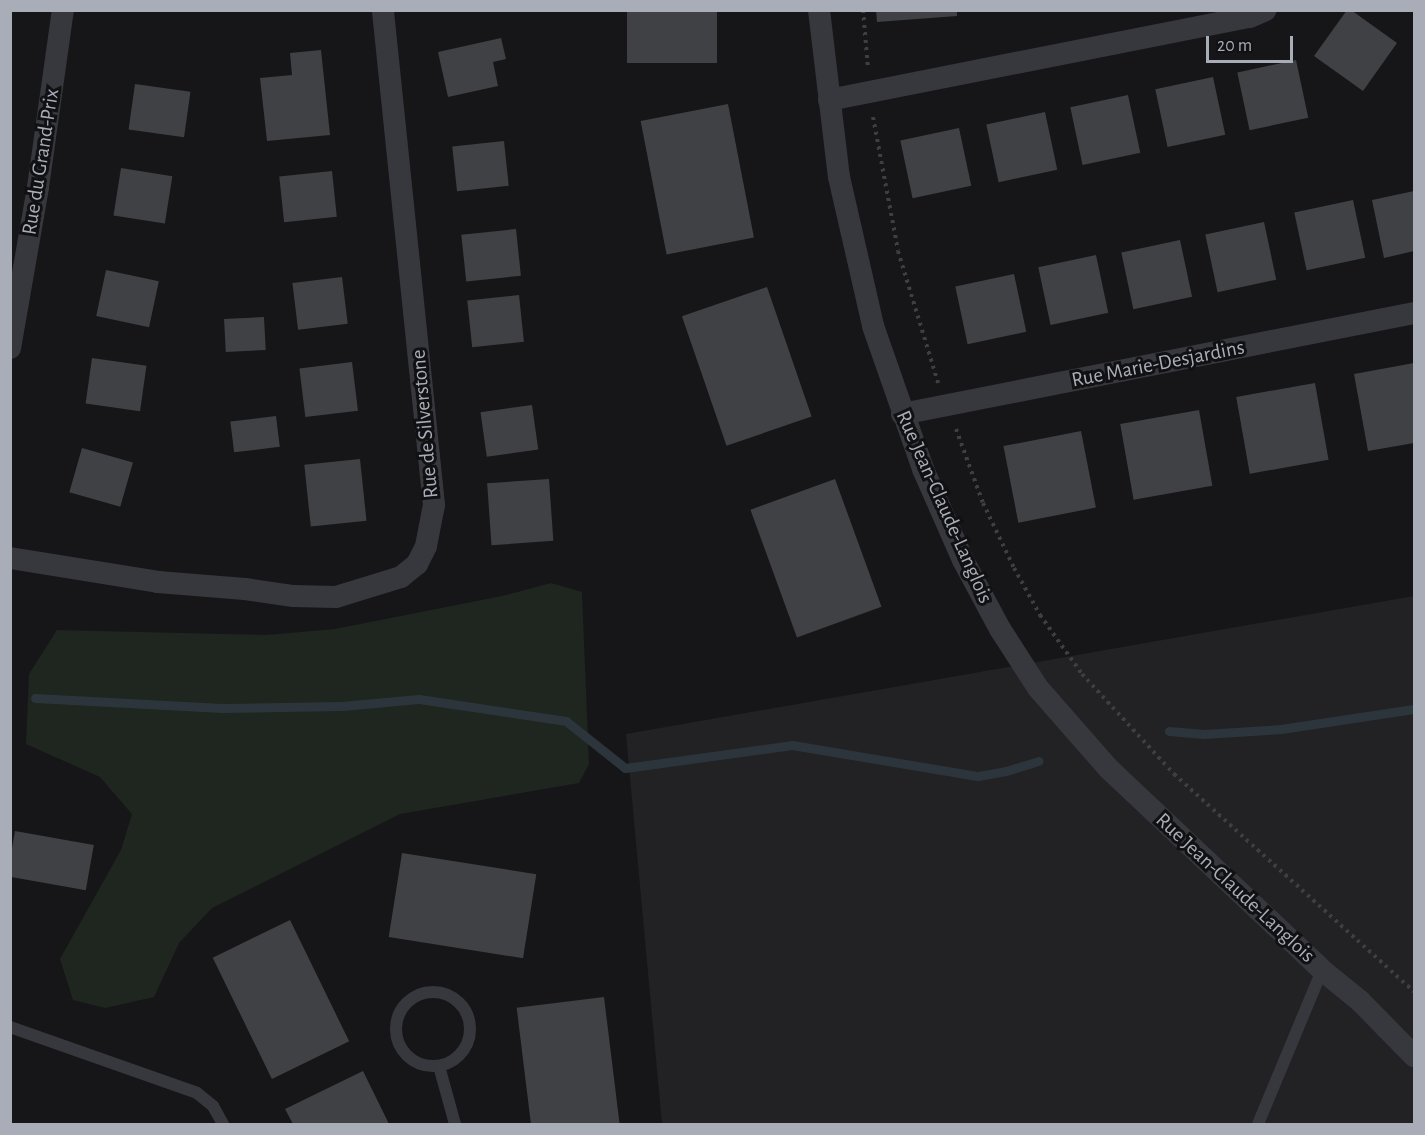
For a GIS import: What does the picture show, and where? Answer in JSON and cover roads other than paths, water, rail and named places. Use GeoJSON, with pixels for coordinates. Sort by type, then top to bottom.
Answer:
{"type":"FeatureCollection","features":[{"type":"Feature","properties":{"kind":"street","name":"Rue du Grand-Prix"},"geometry":{"type":"LineString","coordinates":[[10,348],[38,187],[63,10]]}},
{"type":"Feature","properties":{"kind":"street","name":"Rue de Silverstone"},"geometry":{"type":"LineString","coordinates":[[10,558],[158,582],[244,589],[293,596],[336,597],[401,577],[417,564],[426,546],[434,505],[383,10]]}},
{"type":"Feature","properties":{"kind":"street","name":"Rue Jean-Claude-Langlois"},"geometry":{"type":"LineString","coordinates":[[819,10],[839,177],[873,326],[902,414],[963,560],[1000,629],[1038,687],[1108,768],[1322,970],[1360,1001],[1414,1056]]}},
{"type":"Feature","properties":{"kind":"street"},"geometry":{"type":"LineString","coordinates":[[829,100],[1250,17],[1266,10]]}},
{"type":"Feature","properties":{"kind":"street","name":"Rue Marie-Desjardins"},"geometry":{"type":"LineString","coordinates":[[902,414],[1414,313]]}},
{"type":"Feature","properties":{"kind":"lane"},"geometry":{"type":"LineString","coordinates":[[1258,1125],[1322,970]]}},
{"type":"Feature","properties":{"kind":"lane"},"geometry":{"type":"LineString","coordinates":[[436,992],[450,996],[460,1004],[469,1022],[470,1035],[461,1054],[451,1062],[439,1066],[423,1065],[411,1059],[399,1045],[396,1032],[400,1012],[410,999],[421,993],[436,992]]}},
{"type":"Feature","properties":{"kind":"lane"},"geometry":{"type":"LineString","coordinates":[[10,1027],[198,1093],[213,1106],[223,1125]]}},
{"type":"Feature","properties":{"kind":"lane"},"geometry":{"type":"LineString","coordinates":[[439,1066],[455,1125]]}},
{"type":"Feature","properties":{"kind":"waterway"},"geometry":{"type":"LineString","coordinates":[[35,698],[222,708],[342,706],[419,699],[566,721],[625,768],[792,745],[978,776],[1006,771],[1038,761]]}},
{"type":"Feature","properties":{"kind":"waterway"},"geometry":{"type":"LineString","coordinates":[[1169,731],[1204,734],[1281,729],[1414,709]]}}]}
